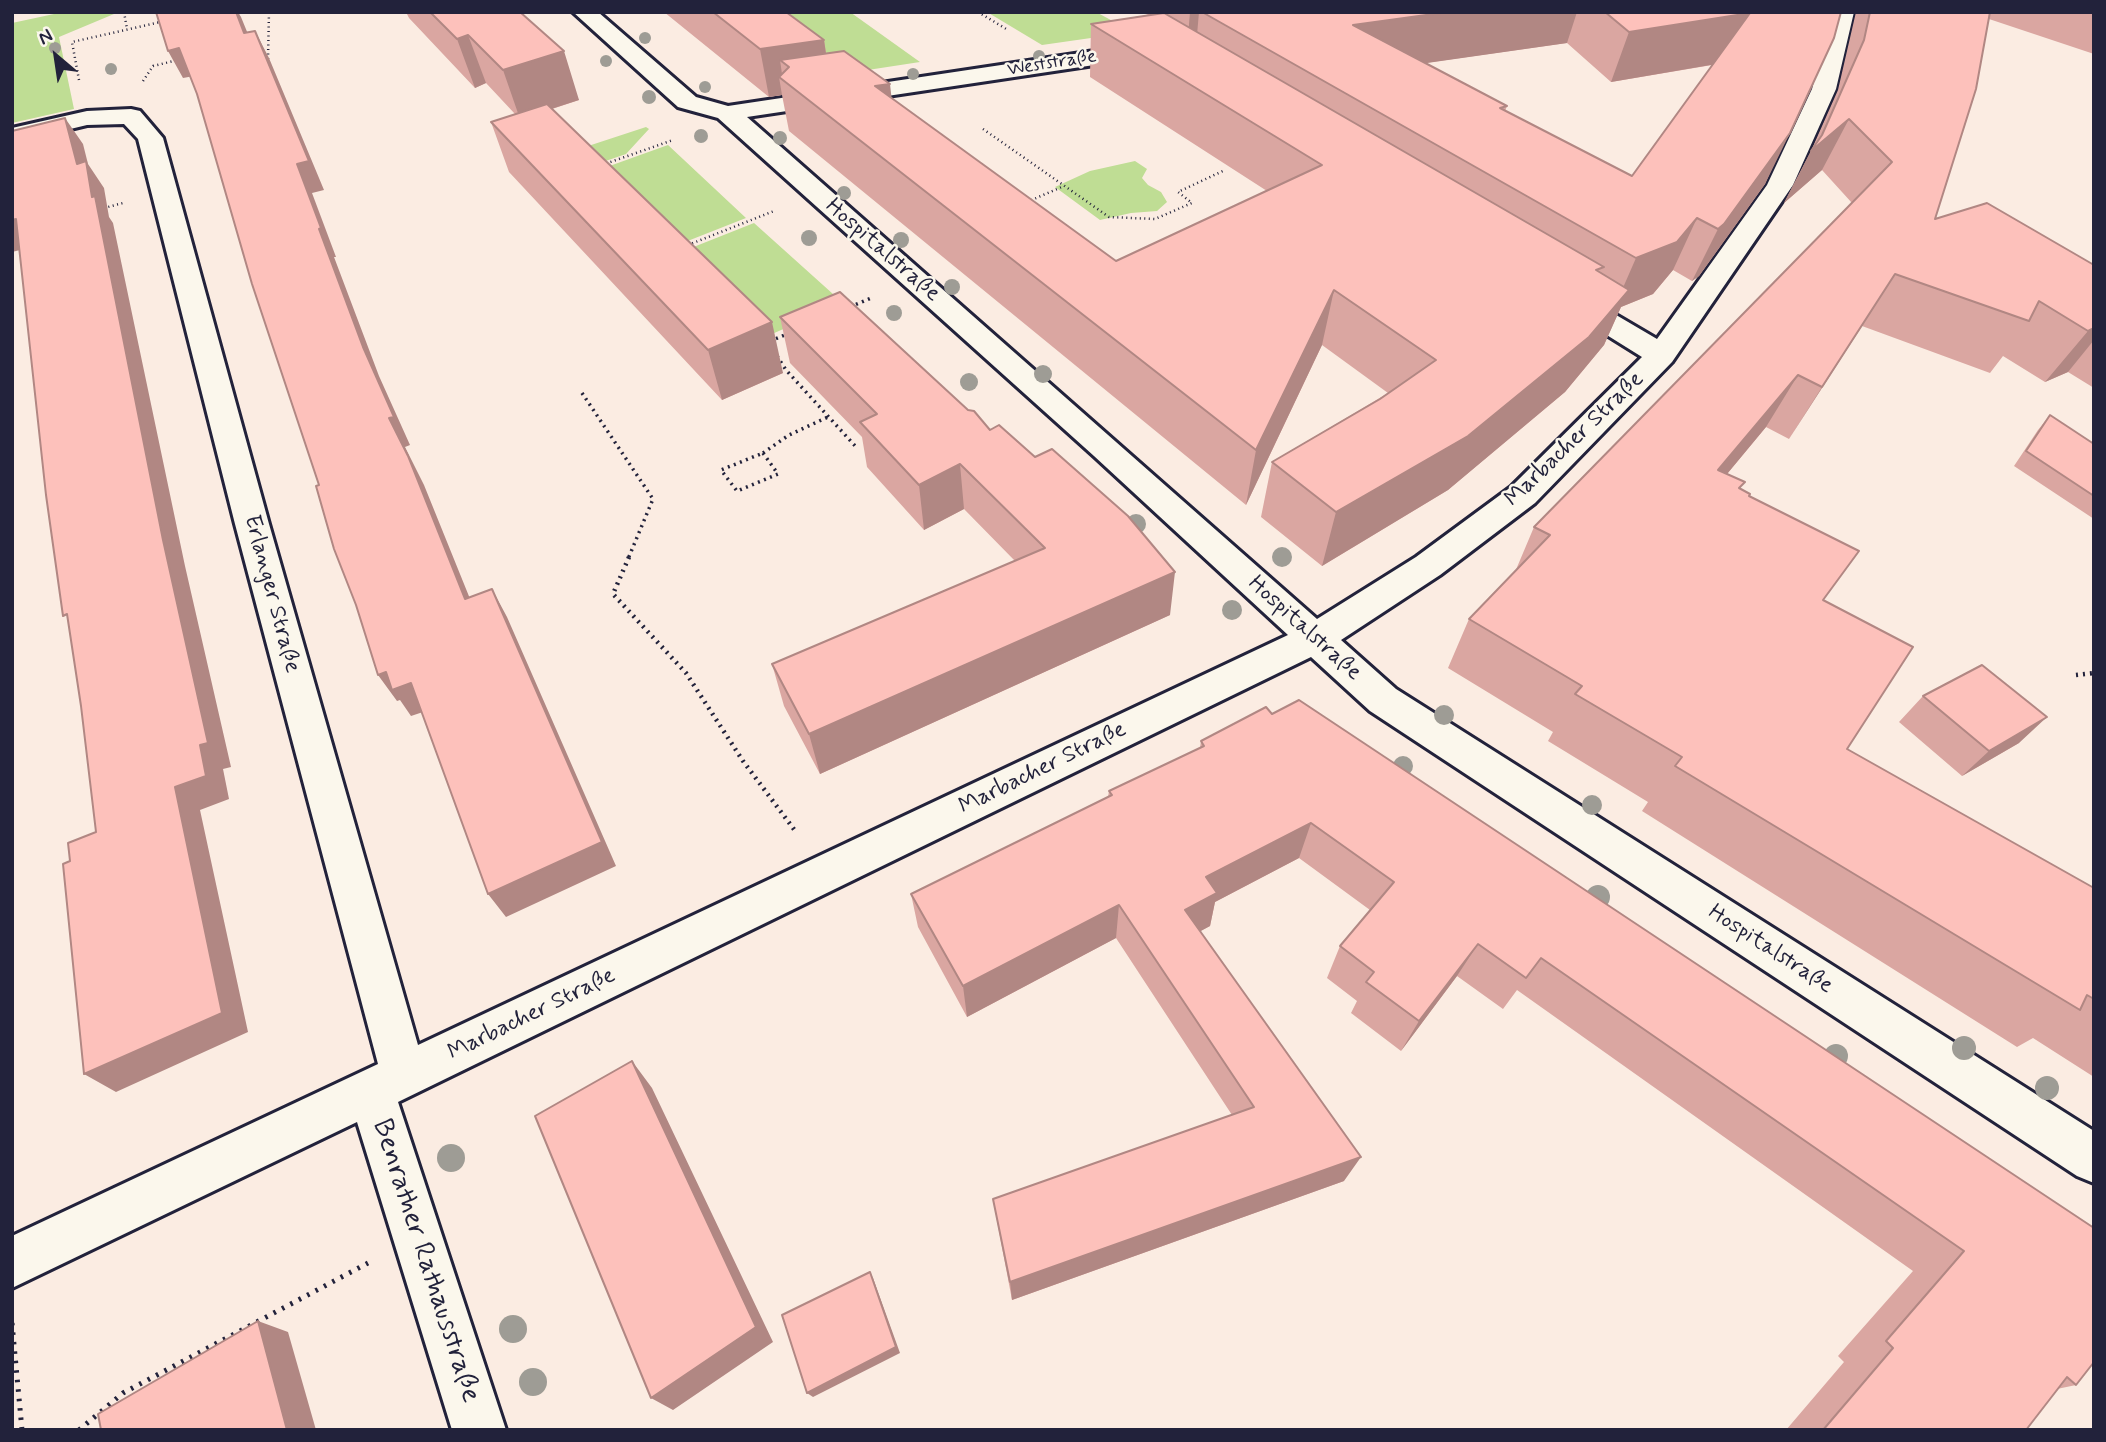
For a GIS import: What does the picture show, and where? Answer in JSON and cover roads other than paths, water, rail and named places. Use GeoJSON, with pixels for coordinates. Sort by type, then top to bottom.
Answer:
{"type":"FeatureCollection","features":[{"type":"Feature","properties":{"kind":"street","name":"Hospitalstraße"},"geometry":{"type":"LineString","coordinates":[[584,12],[687,102],[727,113],[1383,700],[2094,1159]]}},
{"type":"Feature","properties":{"kind":"street","name":"Marbacher Straße"},"geometry":{"type":"LineString","coordinates":[[12,1263],[1315,638],[1429,566],[1523,495],[1661,355],[1723,271],[1780,185],[1824,89],[1843,12]]}},
{"type":"Feature","properties":{"kind":"street","name":"Weststraße"},"geometry":{"type":"LineString","coordinates":[[727,113],[1163,50]]}},
{"type":"Feature","properties":{"kind":"street","name":"Erlanger Straße"},"geometry":{"type":"LineString","coordinates":[[12,136],[87,118],[131,116],[150,138],[252,524],[388,1084]]}},
{"type":"Feature","properties":{"kind":"street"},"geometry":{"type":"LineString","coordinates":[[1546,285],[1661,355]]}},
{"type":"Feature","properties":{"kind":"street","name":"Benrather Rathausstraße"},"geometry":{"type":"LineString","coordinates":[[388,1084],[416,1238],[479,1430]]}}]}
